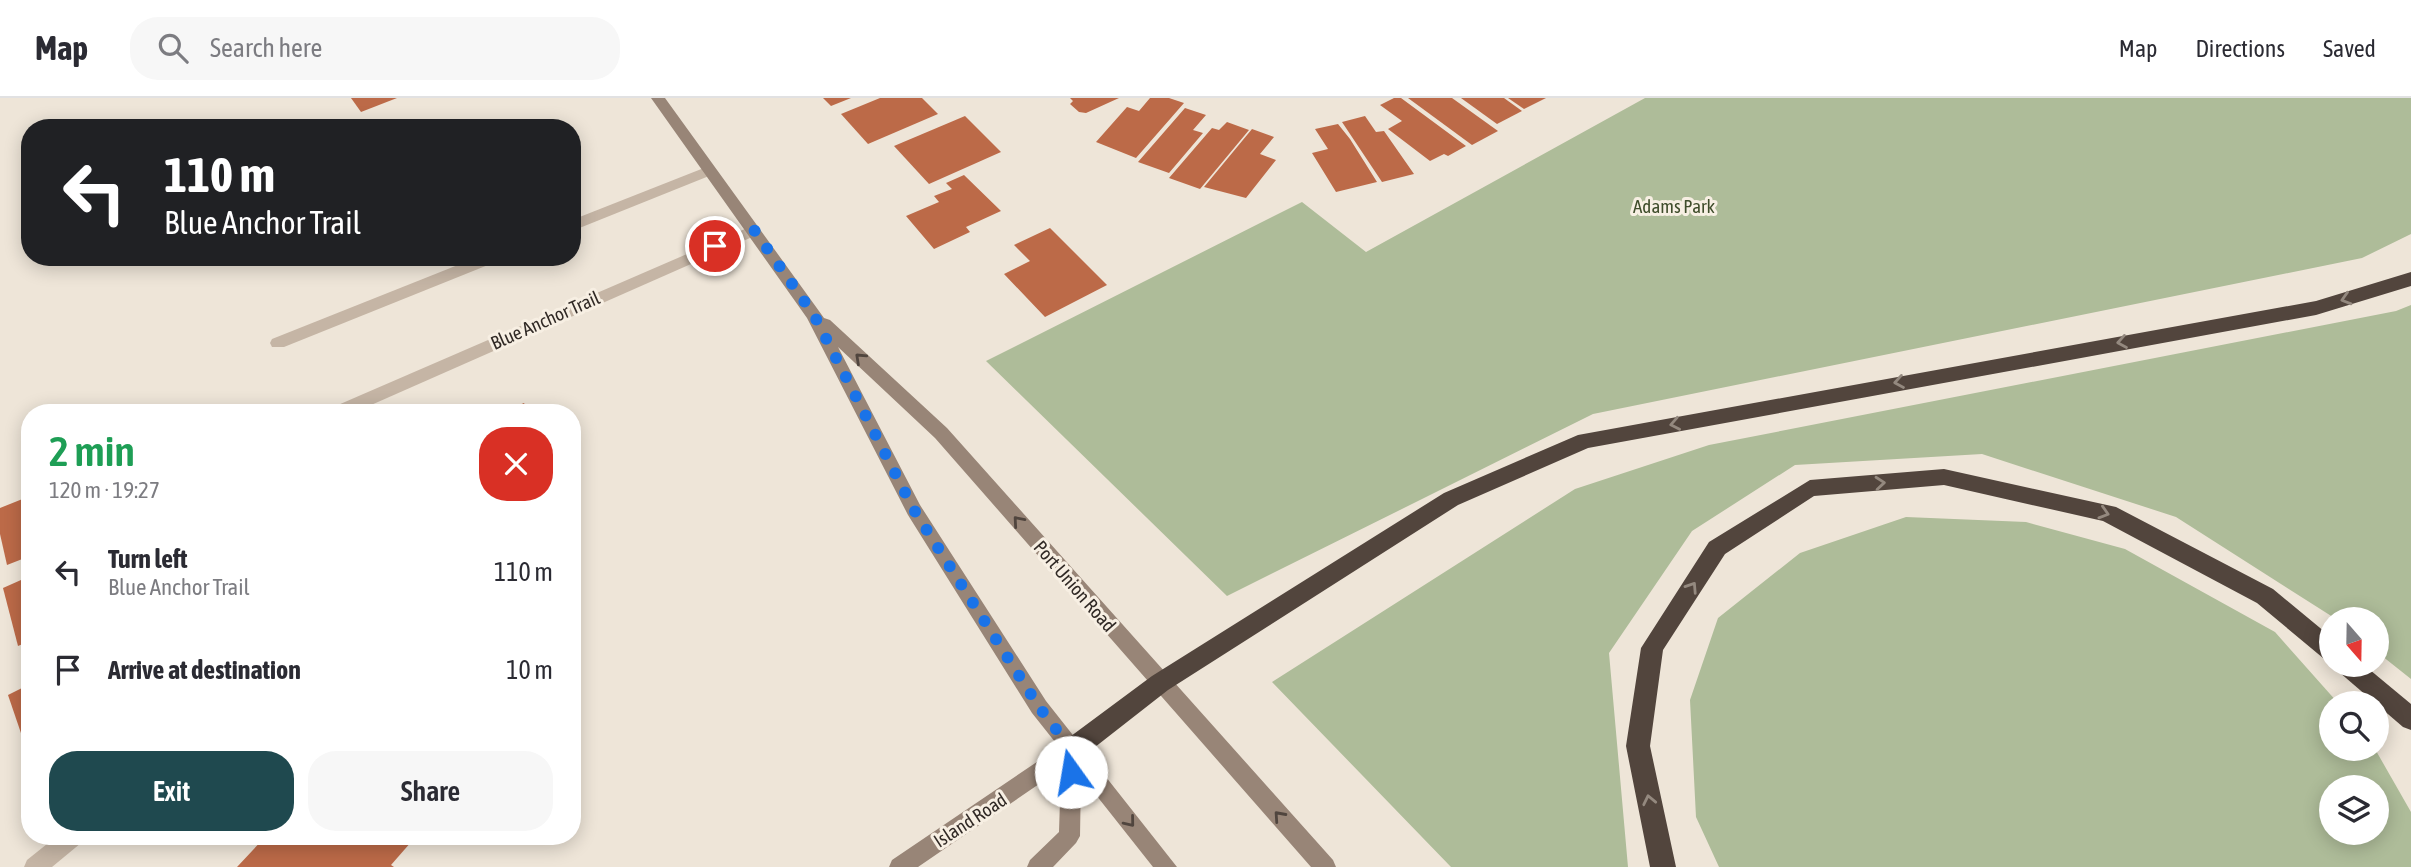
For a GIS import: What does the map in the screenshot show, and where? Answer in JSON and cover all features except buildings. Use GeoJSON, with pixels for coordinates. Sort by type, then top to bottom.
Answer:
{"type":"FeatureCollection","features":[{"type":"Feature","properties":{"kind":"highway"},"geometry":{"type":"LineString","coordinates":[[1072,750],[1160,683],[1451,499],[1585,442],[2316,308],[2411,279]]}},
{"type":"Feature","properties":{"kind":"highway"},"geometry":{"type":"LineString","coordinates":[[1663,867],[1638,746],[1651,648],[1717,548],[1810,488],[1944,478],[2108,513],[2265,596],[2319,641]]}},
{"type":"Feature","properties":{"kind":"highway"},"geometry":{"type":"LineString","coordinates":[[2361,677],[2411,719]]}},
{"type":"Feature","properties":{"kind":"main road","name":"Port Union Road"},"geometry":{"type":"LineString","coordinates":[[658,98],[814,315],[914,510],[1039,707],[1166,867]]}},
{"type":"Feature","properties":{"kind":"main road","name":"Port Union Road"},"geometry":{"type":"LineString","coordinates":[[814,315],[941,433],[1325,867]]}},
{"type":"Feature","properties":{"kind":"main road","name":"Island Road"},"geometry":{"type":"LineString","coordinates":[[900,867],[1072,750]]}},
{"type":"Feature","properties":{"kind":"main road"},"geometry":{"type":"LineString","coordinates":[[1038,867],[1069,836],[1072,750]]}},
{"type":"Feature","properties":{"kind":"street"},"geometry":{"type":"LineString","coordinates":[[581,222],[709,171]]}},
{"type":"Feature","properties":{"kind":"street","name":"Blue Anchor Trail"},"geometry":{"type":"LineString","coordinates":[[358,404],[754,230]]}},
{"type":"Feature","properties":{"kind":"street"},"geometry":{"type":"LineString","coordinates":[[278,343],[470,266]]}},
{"type":"Feature","properties":{"kind":"street"},"geometry":{"type":"LineString","coordinates":[[35,867],[63,845]]}},
{"type":"Feature","properties":{"kind":"green space","name":"Adams Park"},"geometry":{"type":"Polygon","coordinates":[[[1645,98],[2411,98],[2411,234],[2362,258],[1593,414],[1227,596],[986,361],[1302,202],[1366,252],[1645,98]]]}},
{"type":"Feature","properties":{"kind":"green space"},"geometry":{"type":"Polygon","coordinates":[[[2411,305],[2411,679],[2389,662],[2389,607],[2319,608],[2176,517],[1982,454],[1795,465],[1692,531],[1609,653],[1628,867],[1451,867],[1272,682],[1575,489],[1709,445],[2396,311],[2411,305]]]}},
{"type":"Feature","properties":{"kind":"green space"},"geometry":{"type":"Polygon","coordinates":[[[1906,517],[2026,522],[2125,549],[2275,632],[2327,691],[2319,691],[2319,761],[2382,761],[2411,812],[2411,867],[1719,867],[1696,817],[1690,700],[1718,618],[1800,553],[1906,517]]]}},
{"type":"Feature","properties":{"kind":"route"},"geometry":{"type":"LineString","coordinates":[[715,246],[754,230],[814,315],[914,510],[1039,707],[1072,750],[1071,772]]}}]}
